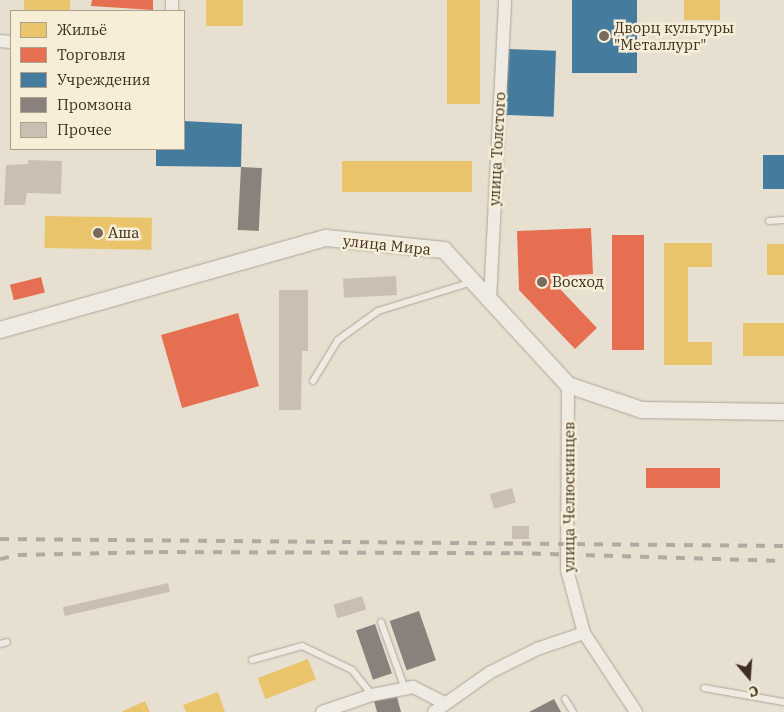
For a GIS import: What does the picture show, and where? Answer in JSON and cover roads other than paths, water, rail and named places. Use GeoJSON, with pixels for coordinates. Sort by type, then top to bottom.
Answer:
{"type":"FeatureCollection","features":[{"type":"Feature","properties":{"kind":"street","name":"улица Толстого"},"geometry":{"type":"LineString","coordinates":[[490,299],[504,0]]}},
{"type":"Feature","properties":{"kind":"street","name":"улица Мира"},"geometry":{"type":"LineString","coordinates":[[0,330],[326,238],[444,250],[568,385],[642,410],[784,412]]}},
{"type":"Feature","properties":{"kind":"street","name":"улица Челюскинцев"},"geometry":{"type":"LineString","coordinates":[[568,385],[567,570],[584,633],[636,712]]}},
{"type":"Feature","properties":{"kind":"street"},"geometry":{"type":"LineString","coordinates":[[434,712],[444,703],[489,673],[538,649],[584,633]]}},
{"type":"Feature","properties":{"kind":"street"},"geometry":{"type":"LineString","coordinates":[[322,712],[372,695],[413,687],[444,703]]}},
{"type":"Feature","properties":{"kind":"lane"},"geometry":{"type":"LineString","coordinates":[[769,220],[784,220]]}},
{"type":"Feature","properties":{"kind":"lane"},"geometry":{"type":"LineString","coordinates":[[313,381],[338,340],[378,311],[474,282]]}},
{"type":"Feature","properties":{"kind":"lane"},"geometry":{"type":"LineString","coordinates":[[381,622],[405,689]]}},
{"type":"Feature","properties":{"kind":"lane"},"geometry":{"type":"LineString","coordinates":[[252,660],[302,646],[352,670],[372,695]]}},
{"type":"Feature","properties":{"kind":"lane"},"geometry":{"type":"LineString","coordinates":[[704,688],[784,702]]}},
{"type":"Feature","properties":{"kind":"lane"},"geometry":{"type":"LineString","coordinates":[[565,699],[573,712]]}},
{"type":"Feature","properties":{"kind":"railway"},"geometry":{"type":"LineString","coordinates":[[0,539],[784,546]]}},
{"type":"Feature","properties":{"kind":"railway"},"geometry":{"type":"LineString","coordinates":[[0,559],[18,555],[159,552],[514,553],[784,561]]}},
{"type":"Feature","properties":{"kind":"place","name":"Дворц культуры \"Металлург\""},"geometry":{"type":"Point","coordinates":[604,36]}},
{"type":"Feature","properties":{"kind":"place","name":"Аша"},"geometry":{"type":"Point","coordinates":[98,233]}},
{"type":"Feature","properties":{"kind":"place","name":"Восход"},"geometry":{"type":"Point","coordinates":[542,282]}}]}
